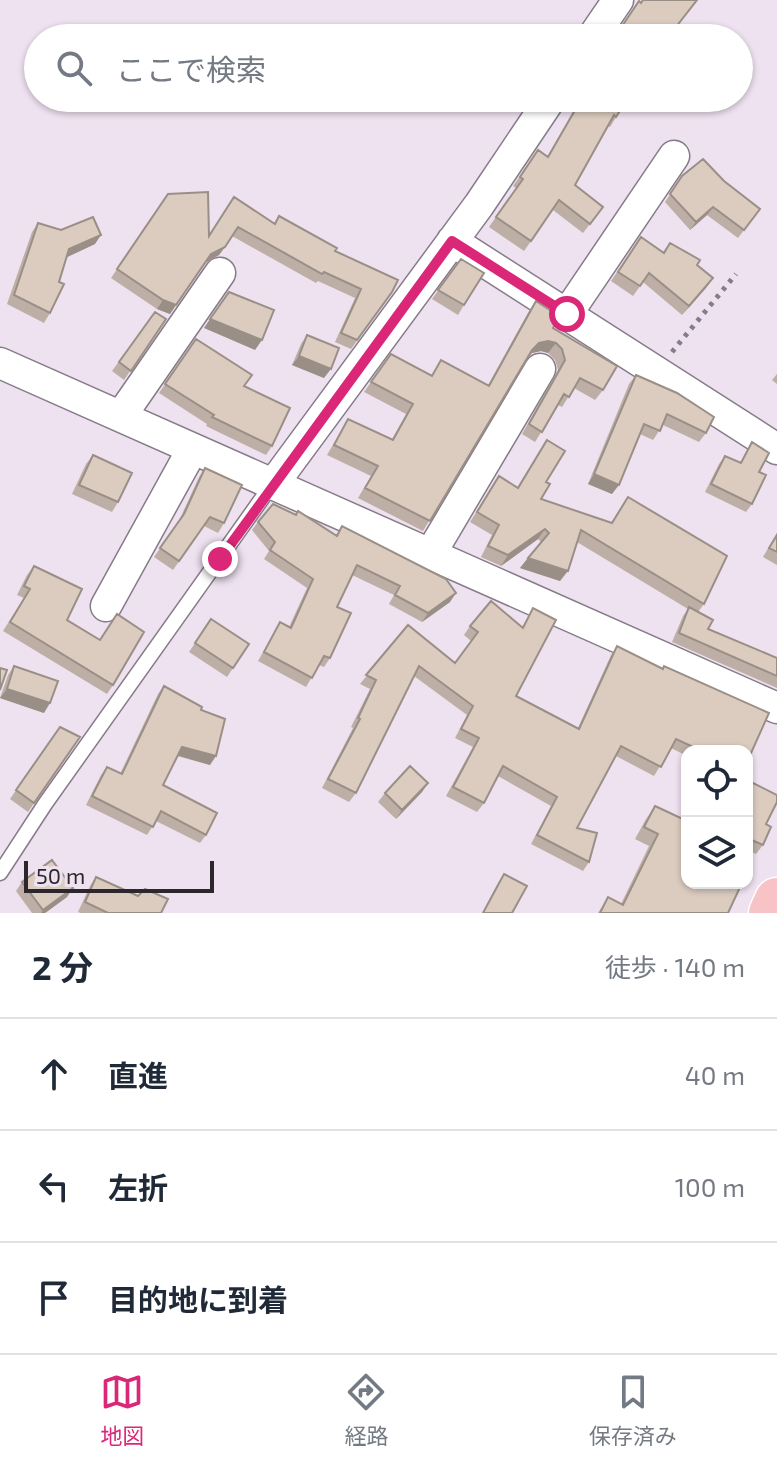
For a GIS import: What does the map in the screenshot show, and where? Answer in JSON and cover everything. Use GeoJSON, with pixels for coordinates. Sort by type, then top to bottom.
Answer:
{"type":"FeatureCollection","features":[{"type":"Feature","properties":{"kind":"highway"},"geometry":{"type":"LineString","coordinates":[[771,913],[777,900]]}},
{"type":"Feature","properties":{"kind":"street"},"geometry":{"type":"LineString","coordinates":[[602,24],[618,0]]}},
{"type":"Feature","properties":{"kind":"street"},"geometry":{"type":"LineString","coordinates":[[274,483],[452,241],[541,112]]}},
{"type":"Feature","properties":{"kind":"street"},"geometry":{"type":"LineString","coordinates":[[567,314],[674,156]]}},
{"type":"Feature","properties":{"kind":"street"},"geometry":{"type":"LineString","coordinates":[[452,241],[777,449]]}},
{"type":"Feature","properties":{"kind":"street"},"geometry":{"type":"LineString","coordinates":[[121,416],[220,273]]}},
{"type":"Feature","properties":{"kind":"street"},"geometry":{"type":"LineString","coordinates":[[0,363],[777,708]]}},
{"type":"Feature","properties":{"kind":"street"},"geometry":{"type":"LineString","coordinates":[[431,553],[540,369]]}},
{"type":"Feature","properties":{"kind":"street"},"geometry":{"type":"LineString","coordinates":[[106,606],[192,450]]}},
{"type":"Feature","properties":{"kind":"lane"},"geometry":{"type":"LineString","coordinates":[[0,873],[45,804],[274,483]]}},
{"type":"Feature","properties":{"kind":"path"},"geometry":{"type":"LineString","coordinates":[[656,371],[736,274]]}},
{"type":"Feature","properties":{"kind":"building"},"geometry":{"type":"Polygon","coordinates":[[[643,0],[697,0],[678,24],[623,24],[639,1],[641,3],[643,0]]]}},
{"type":"Feature","properties":{"kind":"building"},"geometry":{"type":"Polygon","coordinates":[[[574,112],[619,112],[616,117],[614,115],[575,185],[603,207],[590,224],[559,200],[531,241],[496,217],[523,179],[520,177],[538,150],[548,157],[574,112]]]}},
{"type":"Feature","properties":{"kind":"building"},"geometry":{"type":"Polygon","coordinates":[[[703,159],[724,181],[760,209],[744,230],[713,207],[696,222],[670,194],[682,176],[703,159]]]}},
{"type":"Feature","properties":{"kind":"building"},"geometry":{"type":"Polygon","coordinates":[[[208,192],[209,236],[234,197],[275,224],[279,216],[337,248],[335,251],[398,280],[357,340],[341,333],[361,289],[324,272],[322,274],[238,227],[225,247],[211,254],[176,305],[163,300],[117,269],[168,194],[208,192]]]}},
{"type":"Feature","properties":{"kind":"building"},"geometry":{"type":"Polygon","coordinates":[[[93,217],[101,235],[69,249],[59,282],[64,284],[50,313],[14,295],[38,223],[61,230],[93,217]]]}},
{"type":"Feature","properties":{"kind":"building"},"geometry":{"type":"Polygon","coordinates":[[[641,237],[664,253],[670,243],[700,260],[697,265],[713,278],[689,306],[649,273],[640,286],[618,272],[641,237]]]}},
{"type":"Feature","properties":{"kind":"building"},"geometry":{"type":"Polygon","coordinates":[[[461,259],[484,273],[464,305],[438,290],[461,259]]]}},
{"type":"Feature","properties":{"kind":"building"},"geometry":{"type":"Polygon","coordinates":[[[229,292],[274,310],[262,340],[210,319],[229,292]]]}},
{"type":"Feature","properties":{"kind":"building"},"geometry":{"type":"Polygon","coordinates":[[[536,301],[559,316],[553,328],[617,366],[603,390],[580,378],[569,397],[564,394],[542,432],[529,424],[565,360],[562,349],[556,343],[539,343],[430,521],[365,488],[378,466],[334,445],[348,419],[393,440],[413,404],[371,382],[391,354],[432,376],[441,360],[489,386],[536,301]]]}},
{"type":"Feature","properties":{"kind":"building"},"geometry":{"type":"Polygon","coordinates":[[[155,312],[166,319],[131,371],[119,362],[155,312]]]}},
{"type":"Feature","properties":{"kind":"building"},"geometry":{"type":"Polygon","coordinates":[[[307,335],[339,348],[331,369],[299,356],[307,335]]]}},
{"type":"Feature","properties":{"kind":"building"},"geometry":{"type":"Polygon","coordinates":[[[196,339],[252,375],[244,386],[290,408],[272,446],[212,417],[214,415],[165,384],[196,339]]]}},
{"type":"Feature","properties":{"kind":"building"},"geometry":{"type":"Polygon","coordinates":[[[636,375],[677,393],[714,417],[706,433],[667,414],[660,431],[644,424],[619,485],[594,474],[636,375]]]}},
{"type":"Feature","properties":{"kind":"building"},"geometry":{"type":"Polygon","coordinates":[[[547,440],[565,451],[546,482],[550,484],[541,499],[612,523],[628,497],[727,556],[704,604],[581,530],[568,571],[528,558],[549,533],[545,529],[508,555],[488,546],[499,525],[477,512],[499,476],[518,488],[547,440]]]}},
{"type":"Feature","properties":{"kind":"building"},"geometry":{"type":"Polygon","coordinates":[[[752,442],[769,453],[759,472],[766,475],[752,504],[711,484],[725,456],[741,463],[752,442]]]}},
{"type":"Feature","properties":{"kind":"building"},"geometry":{"type":"Polygon","coordinates":[[[93,455],[132,473],[118,502],[79,485],[93,455]]]}},
{"type":"Feature","properties":{"kind":"building"},"geometry":{"type":"Polygon","coordinates":[[[205,468],[242,485],[224,523],[210,517],[179,561],[160,548],[184,514],[205,468]]]}},
{"type":"Feature","properties":{"kind":"building"},"geometry":{"type":"Polygon","coordinates":[[[273,504],[296,515],[298,511],[337,536],[342,526],[446,579],[456,593],[428,613],[395,595],[400,586],[357,565],[337,607],[351,613],[330,658],[324,656],[312,678],[264,652],[280,622],[291,628],[313,579],[270,550],[275,542],[258,522],[273,504]]]}},
{"type":"Feature","properties":{"kind":"building"},"geometry":{"type":"Polygon","coordinates":[[[777,535],[777,552],[769,548],[777,535]]]}},
{"type":"Feature","properties":{"kind":"building"},"geometry":{"type":"Polygon","coordinates":[[[34,566],[82,589],[67,620],[100,640],[117,614],[144,632],[113,685],[10,622],[30,589],[24,586],[34,566]]]}},
{"type":"Feature","properties":{"kind":"building"},"geometry":{"type":"Polygon","coordinates":[[[491,601],[523,628],[533,608],[556,620],[516,696],[579,729],[617,646],[663,669],[664,666],[769,713],[753,749],[753,745],[689,745],[676,739],[661,767],[621,746],[577,828],[597,833],[589,862],[537,835],[557,797],[503,766],[484,803],[453,787],[479,738],[461,729],[473,706],[419,666],[356,793],[328,779],[360,719],[376,680],[366,675],[408,625],[455,663],[478,632],[470,626],[491,601]]]}},
{"type":"Feature","properties":{"kind":"building"},"geometry":{"type":"Polygon","coordinates":[[[689,607],[713,620],[708,629],[777,658],[777,676],[679,633],[689,607]]]}},
{"type":"Feature","properties":{"kind":"building"},"geometry":{"type":"Polygon","coordinates":[[[211,619],[249,644],[233,668],[195,643],[211,619]]]}},
{"type":"Feature","properties":{"kind":"building"},"geometry":{"type":"Polygon","coordinates":[[[14,666],[58,681],[50,703],[7,689],[14,666]]]}},
{"type":"Feature","properties":{"kind":"building"},"geometry":{"type":"Polygon","coordinates":[[[0,668],[7,670],[0,690],[0,668]]]}},
{"type":"Feature","properties":{"kind":"building"},"geometry":{"type":"Polygon","coordinates":[[[164,686],[202,707],[201,710],[225,719],[216,756],[182,747],[163,785],[217,813],[206,835],[161,811],[153,827],[92,796],[107,767],[122,774],[164,686]]]}},
{"type":"Feature","properties":{"kind":"building"},"geometry":{"type":"Polygon","coordinates":[[[60,727],[80,737],[34,803],[16,790],[60,727]]]}},
{"type":"Feature","properties":{"kind":"building"},"geometry":{"type":"Polygon","coordinates":[[[410,766],[428,783],[402,810],[385,793],[410,766]]]}},
{"type":"Feature","properties":{"kind":"building"},"geometry":{"type":"Polygon","coordinates":[[[753,783],[777,795],[777,802],[766,824],[771,827],[763,845],[753,841],[753,783]]]}},
{"type":"Feature","properties":{"kind":"building"},"geometry":{"type":"Polygon","coordinates":[[[655,806],[681,818],[681,889],[739,889],[728,913],[600,913],[608,897],[623,905],[658,834],[644,827],[655,806]]]}},
{"type":"Feature","properties":{"kind":"building"},"geometry":{"type":"Polygon","coordinates":[[[52,860],[73,888],[43,910],[22,882],[52,860]]]}},
{"type":"Feature","properties":{"kind":"building"},"geometry":{"type":"Polygon","coordinates":[[[504,874],[527,886],[512,913],[483,913],[504,874]]]}},
{"type":"Feature","properties":{"kind":"building"},"geometry":{"type":"Polygon","coordinates":[[[96,877],[138,896],[145,889],[168,899],[161,913],[108,913],[85,902],[96,877]]]}},
{"type":"Feature","properties":{"kind":"route"},"geometry":{"type":"LineString","coordinates":[[220,559],[452,241],[567,314]]}}]}
